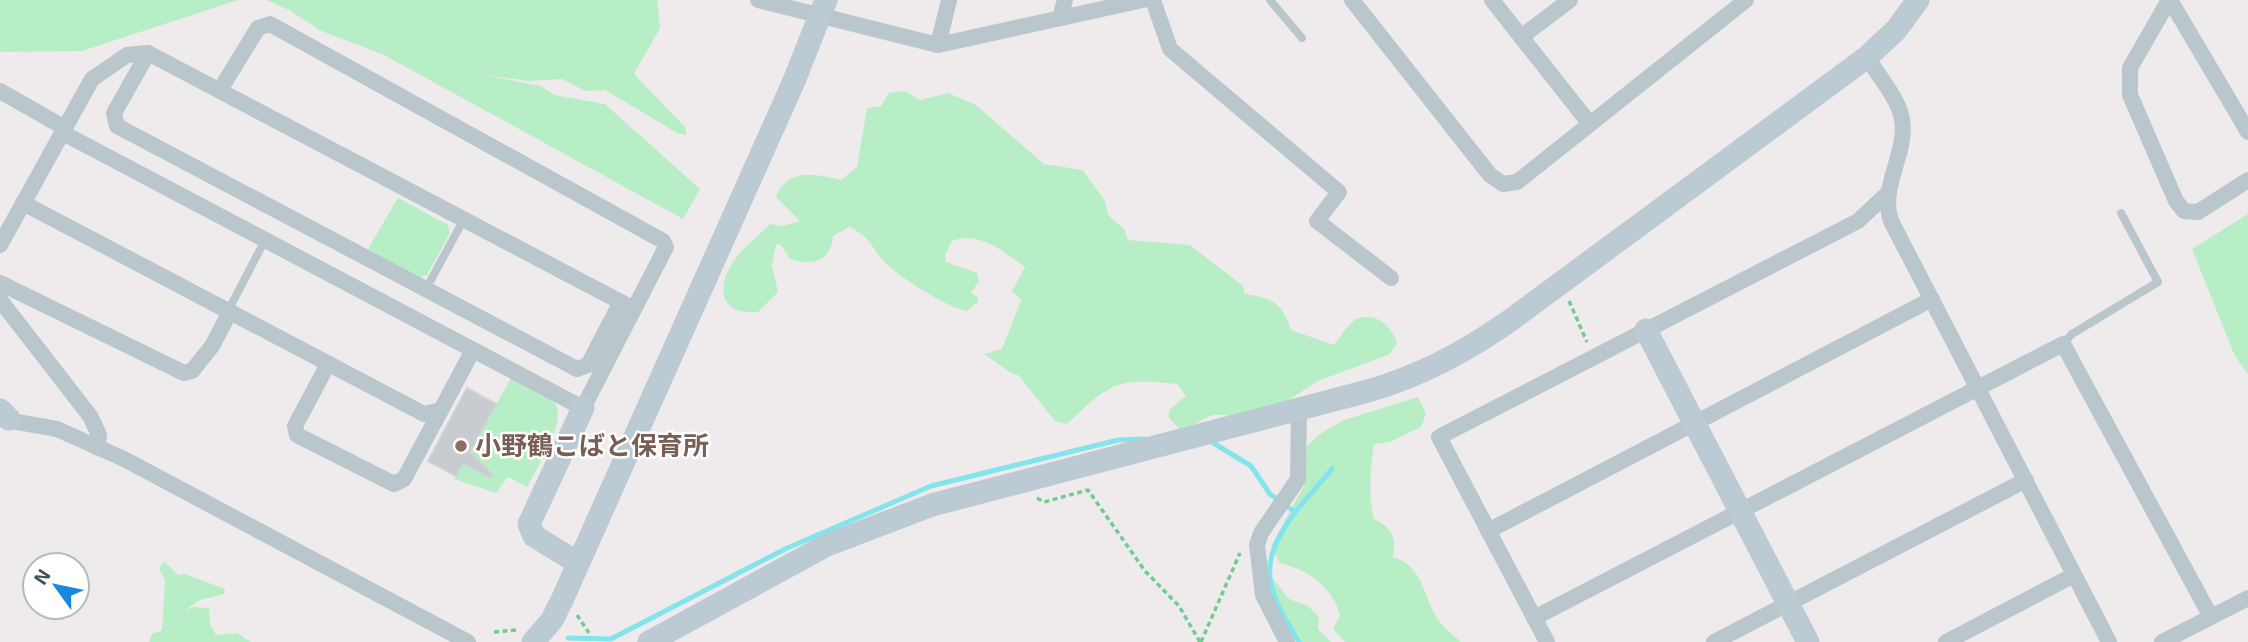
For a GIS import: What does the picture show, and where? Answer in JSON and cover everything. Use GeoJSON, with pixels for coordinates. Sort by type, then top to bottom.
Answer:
{"type":"FeatureCollection","features":[{"type":"Feature","properties":{"kind":"street"},"geometry":{"type":"LineString","coordinates":[[758,0],[824,8],[937,45],[1143,0]]}},
{"type":"Feature","properties":{"kind":"street"},"geometry":{"type":"LineString","coordinates":[[937,45],[949,0]]}},
{"type":"Feature","properties":{"kind":"street"},"geometry":{"type":"LineString","coordinates":[[1060,18],[1065,0]]}},
{"type":"Feature","properties":{"kind":"street"},"geometry":{"type":"LineString","coordinates":[[1153,0],[1170,49],[1339,192],[1317,222],[1391,278]]}},
{"type":"Feature","properties":{"kind":"street"},"geometry":{"type":"LineString","coordinates":[[1352,0],[1497,181],[1503,184],[1517,181],[1746,0]]}},
{"type":"Feature","properties":{"kind":"street"},"geometry":{"type":"LineString","coordinates":[[1492,0],[1590,124]]}},
{"type":"Feature","properties":{"kind":"street"},"geometry":{"type":"LineString","coordinates":[[1521,37],[1570,0]]}},
{"type":"Feature","properties":{"kind":"street"},"geometry":{"type":"LineString","coordinates":[[649,642],[817,550],[932,505],[1410,378],[1467,350],[1867,57],[1896,30],[1918,0]]}},
{"type":"Feature","properties":{"kind":"street"},"geometry":{"type":"LineString","coordinates":[[2248,132],[2169,0],[2130,68],[2128,78],[2130,95],[2176,201],[2184,211],[2198,212],[2248,180]]}},
{"type":"Feature","properties":{"kind":"street"},"geometry":{"type":"LineString","coordinates":[[533,642],[552,620],[824,8]]}},
{"type":"Feature","properties":{"kind":"street"},"geometry":{"type":"LineString","coordinates":[[148,53],[114,113],[117,126],[577,369],[588,365],[666,247],[663,241],[270,24],[258,28],[220,90]]}},
{"type":"Feature","properties":{"kind":"street"},"geometry":{"type":"LineString","coordinates":[[0,245],[99,73],[127,55],[148,53],[628,306]]}},
{"type":"Feature","properties":{"kind":"street"},"geometry":{"type":"LineString","coordinates":[[1867,57],[1896,103],[1902,120],[1889,192],[1888,211],[1891,221],[2109,642]]}},
{"type":"Feature","properties":{"kind":"street"},"geometry":{"type":"LineString","coordinates":[[0,91],[64,130],[265,240],[583,408]]}},
{"type":"Feature","properties":{"kind":"street"},"geometry":{"type":"LineString","coordinates":[[1547,642],[1439,438],[1858,221],[1889,192]]}},
{"type":"Feature","properties":{"kind":"street"},"geometry":{"type":"LineString","coordinates":[[23,203],[424,414],[441,410]]}},
{"type":"Feature","properties":{"kind":"street"},"geometry":{"type":"LineString","coordinates":[[0,283],[184,373],[192,371],[212,346],[229,311]]}},
{"type":"Feature","properties":{"kind":"street"},"geometry":{"type":"LineString","coordinates":[[1488,531],[1931,299]]}},
{"type":"Feature","properties":{"kind":"street"},"geometry":{"type":"LineString","coordinates":[[0,300],[90,416],[99,435],[97,447]]}},
{"type":"Feature","properties":{"kind":"street"},"geometry":{"type":"LineString","coordinates":[[578,563],[534,536],[529,524],[628,306]]}},
{"type":"Feature","properties":{"kind":"street"},"geometry":{"type":"LineString","coordinates":[[1646,330],[1808,642]]}},
{"type":"Feature","properties":{"kind":"street"},"geometry":{"type":"LineString","coordinates":[[1534,618],[2063,344],[2211,617]]}},
{"type":"Feature","properties":{"kind":"street"},"geometry":{"type":"LineString","coordinates":[[328,364],[295,426],[297,435],[394,484],[404,479],[473,350]]}},
{"type":"Feature","properties":{"kind":"street"},"geometry":{"type":"LineString","coordinates":[[1287,642],[1261,589],[1258,538],[1298,479],[1298,407]]}},
{"type":"Feature","properties":{"kind":"street"},"geometry":{"type":"LineString","coordinates":[[3,416],[48,426],[168,481],[468,642]]}},
{"type":"Feature","properties":{"kind":"street"},"geometry":{"type":"LineString","coordinates":[[1714,642],[2025,480]]}},
{"type":"Feature","properties":{"kind":"street"},"geometry":{"type":"LineString","coordinates":[[1946,642],[2074,575]]}},
{"type":"Feature","properties":{"kind":"street"},"geometry":{"type":"LineString","coordinates":[[2162,642],[2248,598]]}},
{"type":"Feature","properties":{"kind":"lane"},"geometry":{"type":"LineString","coordinates":[[1270,0],[1302,38]]}},
{"type":"Feature","properties":{"kind":"lane"},"geometry":{"type":"LineString","coordinates":[[2063,344],[2072,334],[2158,282],[2121,213]]}},
{"type":"Feature","properties":{"kind":"lane"},"geometry":{"type":"LineString","coordinates":[[426,289],[464,219]]}},
{"type":"Feature","properties":{"kind":"lane"},"geometry":{"type":"LineString","coordinates":[[229,311],[265,240]]}},
{"type":"Feature","properties":{"kind":"path"},"geometry":{"type":"LineString","coordinates":[[1567,296],[1591,349]]}},
{"type":"Feature","properties":{"kind":"path"},"geometry":{"type":"LineString","coordinates":[[1037,498],[1044,502],[1088,490],[1145,571],[1179,606],[1201,642]]}},
{"type":"Feature","properties":{"kind":"path"},"geometry":{"type":"LineString","coordinates":[[1201,642],[1233,564],[1238,555],[1258,538]]}},
{"type":"Feature","properties":{"kind":"green space"},"geometry":{"type":"Polygon","coordinates":[[[0,0],[238,0],[82,51],[0,52],[0,0]]]}},
{"type":"Feature","properties":{"kind":"green space"},"geometry":{"type":"Polygon","coordinates":[[[266,0],[657,0],[660,28],[634,74],[686,128],[686,135],[677,133],[605,90],[585,91],[562,79],[529,81],[483,75],[541,86],[554,95],[605,104],[700,189],[683,219],[384,55],[319,30],[289,10],[266,0]]]}},
{"type":"Feature","properties":{"kind":"green space"},"geometry":{"type":"Polygon","coordinates":[[[905,91],[920,100],[948,93],[976,105],[1044,164],[1083,170],[1105,201],[1108,215],[1124,229],[1128,240],[1190,245],[1243,286],[1245,294],[1262,297],[1280,307],[1291,330],[1334,345],[1352,322],[1367,317],[1380,320],[1386,325],[1397,343],[1390,354],[1318,381],[1287,401],[1235,415],[1212,415],[1181,431],[1169,418],[1169,410],[1186,396],[1177,384],[1140,382],[1116,386],[1094,399],[1067,424],[1055,421],[1018,375],[984,354],[1002,349],[1021,300],[1012,291],[1025,267],[999,249],[981,241],[952,241],[945,255],[946,262],[977,273],[979,281],[971,293],[978,297],[978,302],[967,311],[938,299],[907,280],[885,263],[864,236],[849,227],[833,236],[829,252],[813,262],[790,259],[781,245],[776,244],[772,266],[778,292],[758,312],[744,312],[733,308],[727,302],[724,285],[726,275],[739,254],[770,224],[782,226],[800,221],[776,197],[781,187],[795,177],[804,175],[841,180],[857,167],[867,108],[881,106],[889,93],[905,91]]]}},
{"type":"Feature","properties":{"kind":"green space"},"geometry":{"type":"Polygon","coordinates":[[[398,198],[448,225],[450,233],[427,275],[417,279],[368,249],[398,198]]]}},
{"type":"Feature","properties":{"kind":"green space"},"geometry":{"type":"Polygon","coordinates":[[[2248,214],[2248,375],[2234,354],[2192,249],[2248,214]]]}},
{"type":"Feature","properties":{"kind":"green space"},"geometry":{"type":"Polygon","coordinates":[[[511,378],[545,394],[558,410],[550,444],[527,487],[508,477],[496,493],[454,479],[463,463],[467,464],[473,454],[470,452],[511,378]]]}},
{"type":"Feature","properties":{"kind":"green space"},"geometry":{"type":"Polygon","coordinates":[[[1418,397],[1426,413],[1421,427],[1390,442],[1374,444],[1370,482],[1372,509],[1374,519],[1392,534],[1393,557],[1412,568],[1434,613],[1461,642],[1345,642],[1333,629],[1340,615],[1325,588],[1300,570],[1280,563],[1271,546],[1304,486],[1307,446],[1320,434],[1344,420],[1418,397]]]}},
{"type":"Feature","properties":{"kind":"green space"},"geometry":{"type":"Polygon","coordinates":[[[164,561],[178,575],[185,574],[225,589],[224,594],[200,600],[185,610],[194,607],[209,608],[210,624],[216,635],[237,633],[251,642],[149,642],[152,634],[162,630],[165,581],[159,568],[164,561]]]}},
{"type":"Feature","properties":{"kind":"green space"},"geometry":{"type":"Polygon","coordinates":[[[1268,579],[1273,579],[1289,599],[1308,606],[1319,617],[1318,629],[1331,642],[1301,642],[1269,590],[1268,579]]]}},
{"type":"Feature","properties":{"kind":"building"},"geometry":{"type":"Polygon","coordinates":[[[467,388],[496,404],[470,452],[493,475],[490,478],[463,463],[456,476],[428,461],[467,388]]]}},
{"type":"Feature","properties":{"kind":"waterway"},"geometry":{"type":"LineString","coordinates":[[568,638],[611,639],[785,549],[931,486],[1118,440],[1144,439]]}},
{"type":"Feature","properties":{"kind":"waterway"},"geometry":{"type":"LineString","coordinates":[[1210,441],[1251,466],[1270,494],[1295,512],[1332,469]]}},
{"type":"Feature","properties":{"kind":"waterway"},"geometry":{"type":"LineString","coordinates":[[1295,512],[1274,548],[1270,578],[1279,607],[1299,642]]}},
{"type":"Feature","properties":{"kind":"place","name":"小野鶴こばと保育所"},"geometry":{"type":"Point","coordinates":[461,446]}}]}
